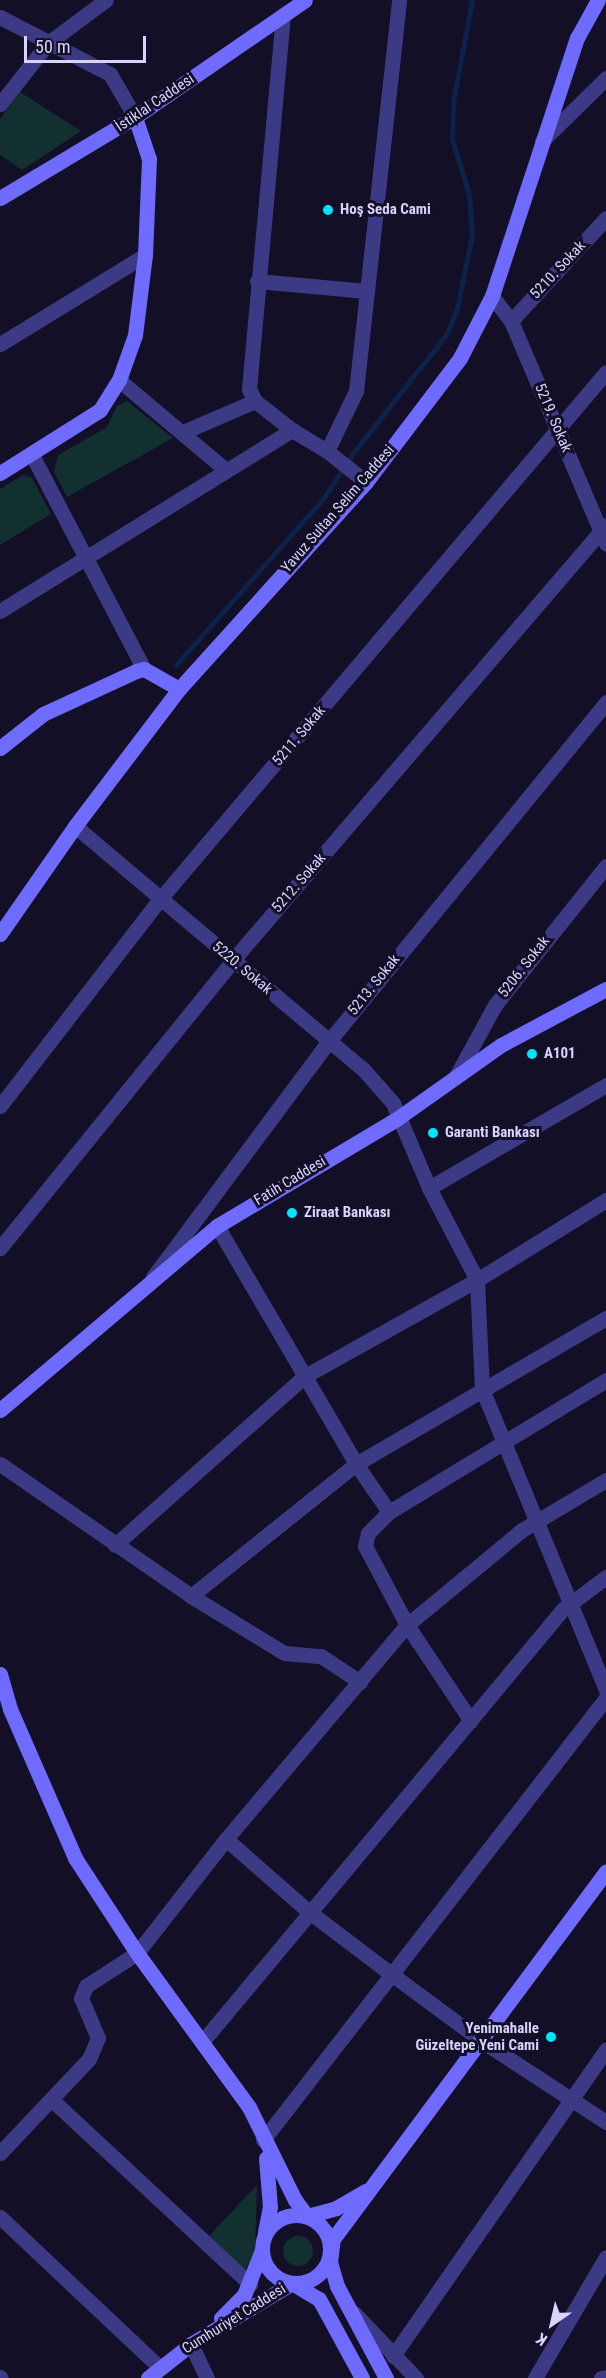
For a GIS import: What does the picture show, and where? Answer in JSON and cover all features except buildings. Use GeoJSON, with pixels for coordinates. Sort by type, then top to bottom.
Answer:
{"type":"FeatureCollection","features":[{"type":"Feature","properties":{"kind":"street"},"geometry":{"type":"LineString","coordinates":[[0,104],[48,43],[106,0]]}},
{"type":"Feature","properties":{"kind":"street","name":"İstiklal Caddesi"},"geometry":{"type":"LineString","coordinates":[[0,198],[135,117],[305,0]]}},
{"type":"Feature","properties":{"kind":"street"},"geometry":{"type":"LineString","coordinates":[[332,455],[356,391],[399,0]]}},
{"type":"Feature","properties":{"kind":"street","name":"Yavuz Sultan Selim Caddesi"},"geometry":{"type":"LineString","coordinates":[[0,934],[75,826],[179,689],[460,358],[492,296],[577,38],[598,0]]}},
{"type":"Feature","properties":{"kind":"street"},"geometry":{"type":"LineString","coordinates":[[283,15],[257,281],[249,389],[255,401],[360,477]]}},
{"type":"Feature","properties":{"kind":"street"},"geometry":{"type":"LineString","coordinates":[[0,17],[110,74],[135,117],[149,159],[145,255],[135,335],[119,380],[100,410],[32,455],[0,473]]}},
{"type":"Feature","properties":{"kind":"street"},"geometry":{"type":"LineString","coordinates":[[542,141],[606,78]]}},
{"type":"Feature","properties":{"kind":"street","name":"5210. Sokak"},"geometry":{"type":"LineString","coordinates":[[511,321],[606,218]]}},
{"type":"Feature","properties":{"kind":"street"},"geometry":{"type":"LineString","coordinates":[[0,344],[145,255]]}},
{"type":"Feature","properties":{"kind":"street"},"geometry":{"type":"LineString","coordinates":[[257,281],[367,291]]}},
{"type":"Feature","properties":{"kind":"street","name":"5219. Sokak"},"geometry":{"type":"LineString","coordinates":[[492,296],[511,321],[604,533]]}},
{"type":"Feature","properties":{"kind":"street","name":"5211. Sokak"},"geometry":{"type":"LineString","coordinates":[[0,1106],[160,898],[606,372]]}},
{"type":"Feature","properties":{"kind":"street"},"geometry":{"type":"LineString","coordinates":[[119,380],[226,470]]}},
{"type":"Feature","properties":{"kind":"street"},"geometry":{"type":"LineString","coordinates":[[183,432],[255,401]]}},
{"type":"Feature","properties":{"kind":"street"},"geometry":{"type":"LineString","coordinates":[[0,611],[84,556],[292,430]]}},
{"type":"Feature","properties":{"kind":"street"},"geometry":{"type":"LineString","coordinates":[[32,455],[144,669],[179,689]]}},
{"type":"Feature","properties":{"kind":"street","name":"5212. Sokak"},"geometry":{"type":"LineString","coordinates":[[0,1248],[232,961],[604,533]]}},
{"type":"Feature","properties":{"kind":"street"},"geometry":{"type":"LineString","coordinates":[[0,748],[43,714],[144,669]]}},
{"type":"Feature","properties":{"kind":"street","name":"5213. Sokak"},"geometry":{"type":"LineString","coordinates":[[153,1277],[328,1041],[606,702]]}},
{"type":"Feature","properties":{"kind":"street","name":"5220. Sokak"},"geometry":{"type":"LineString","coordinates":[[75,826],[375,1080],[393,1103],[429,1188],[477,1280]]}},
{"type":"Feature","properties":{"kind":"street","name":"5206. Sokak"},"geometry":{"type":"LineString","coordinates":[[455,1078],[495,1005],[606,866]]}},
{"type":"Feature","properties":{"kind":"street","name":"Fatih Caddesi"},"geometry":{"type":"LineString","coordinates":[[0,1410],[153,1277],[217,1226],[398,1118],[534,1025],[606,989]]}},
{"type":"Feature","properties":{"kind":"street"},"geometry":{"type":"LineString","coordinates":[[429,1188],[606,1085]]}},
{"type":"Feature","properties":{"kind":"street"},"geometry":{"type":"LineString","coordinates":[[115,1545],[304,1376],[477,1280],[606,1200]]}},
{"type":"Feature","properties":{"kind":"street"},"geometry":{"type":"LineString","coordinates":[[217,1226],[356,1464],[389,1512]]}},
{"type":"Feature","properties":{"kind":"street"},"geometry":{"type":"LineString","coordinates":[[477,1280],[482,1389],[503,1445],[573,1602],[606,1690]]}},
{"type":"Feature","properties":{"kind":"street"},"geometry":{"type":"LineString","coordinates":[[191,1596],[356,1464],[606,1318]]}},
{"type":"Feature","properties":{"kind":"street"},"geometry":{"type":"LineString","coordinates":[[471,1721],[406,1625],[365,1546],[368,1533],[389,1512],[503,1445],[606,1380]]}},
{"type":"Feature","properties":{"kind":"street"},"geometry":{"type":"LineString","coordinates":[[0,1464],[191,1596],[284,1653],[321,1656],[360,1682]]}},
{"type":"Feature","properties":{"kind":"street"},"geometry":{"type":"LineString","coordinates":[[0,2153],[89,2059],[98,2038],[81,1998],[86,1986],[136,1953],[226,1839],[406,1625],[536,1522],[606,1480]]}},
{"type":"Feature","properties":{"kind":"street"},"geometry":{"type":"LineString","coordinates":[[202,2042],[308,1911],[573,1602],[606,1576]]}},
{"type":"Feature","properties":{"kind":"street"},"geometry":{"type":"LineString","coordinates":[[0,1674],[5,1711],[64,1839],[136,1953],[249,2107],[285,2185],[307,2216],[324,2229],[331,2250],[332,2272],[346,2304],[386,2378]]}},
{"type":"Feature","properties":{"kind":"street"},"geometry":{"type":"LineString","coordinates":[[207,2378],[191,2343],[236,2305],[250,2284],[262,2245],[270,2181],[263,2140],[394,1976],[606,1698]]}},
{"type":"Feature","properties":{"kind":"street"},"geometry":{"type":"LineString","coordinates":[[226,1839],[308,1911],[394,1976],[482,2041],[606,2122]]}},
{"type":"Feature","properties":{"kind":"street"},"geometry":{"type":"LineString","coordinates":[[292,2283],[304,2283],[320,2274],[337,2230],[482,2041],[606,1870]]}},
{"type":"Feature","properties":{"kind":"street"},"geometry":{"type":"LineString","coordinates":[[393,2356],[606,2050]]}},
{"type":"Feature","properties":{"kind":"street"},"geometry":{"type":"LineString","coordinates":[[51,2099],[250,2284]]}},
{"type":"Feature","properties":{"kind":"street"},"geometry":{"type":"LineString","coordinates":[[262,2245],[280,2219],[307,2216],[336,2208],[366,2191]]}},
{"type":"Feature","properties":{"kind":"street"},"geometry":{"type":"LineString","coordinates":[[0,2217],[160,2368]]}},
{"type":"Feature","properties":{"kind":"street"},"geometry":{"type":"LineString","coordinates":[[262,2245],[270,2271],[318,2299],[362,2378]]}},
{"type":"Feature","properties":{"kind":"street"},"geometry":{"type":"LineString","coordinates":[[535,2378],[606,2257]]}},
{"type":"Feature","properties":{"kind":"street","name":"Cumhuriyet Caddesi"},"geometry":{"type":"LineString","coordinates":[[148,2378],[191,2343],[292,2283]]}},
{"type":"Feature","properties":{"kind":"street"},"geometry":{"type":"LineString","coordinates":[[346,2304],[416,2378]]}},
{"type":"Feature","properties":{"kind":"street"},"geometry":{"type":"LineString","coordinates":[[601,2378],[606,2377]]}},
{"type":"Feature","properties":{"kind":"green space"},"geometry":{"type":"Polygon","coordinates":[[[20,92],[81,131],[22,170],[0,155],[0,119],[20,92]]]}},
{"type":"Feature","properties":{"kind":"green space"},"geometry":{"type":"Polygon","coordinates":[[[127,401],[173,438],[67,497],[54,472],[58,455],[107,427],[117,406],[127,401]]]}},
{"type":"Feature","properties":{"kind":"green space"},"geometry":{"type":"Polygon","coordinates":[[[23,475],[32,478],[51,514],[0,545],[0,489],[23,475]]]}},
{"type":"Feature","properties":{"kind":"green space"},"geometry":{"type":"Polygon","coordinates":[[[257,2185],[255,2252],[245,2270],[209,2236],[257,2185]]]}},
{"type":"Feature","properties":{"kind":"green space"},"geometry":{"type":"Polygon","coordinates":[[[298,2236],[309,2240],[313,2251],[309,2262],[298,2266],[287,2262],[283,2251],[287,2240],[298,2236]]]}},
{"type":"Feature","properties":{"kind":"waterway"},"geometry":{"type":"LineString","coordinates":[[176,665],[323,499],[354,452],[446,335],[457,309],[472,235],[469,195],[452,139],[453,102],[472,0]]}},
{"type":"Feature","properties":{"kind":"place","name":"Hoş Seda Cami"},"geometry":{"type":"Point","coordinates":[328,210]}},
{"type":"Feature","properties":{"kind":"place","name":"A101"},"geometry":{"type":"Point","coordinates":[532,1054]}},
{"type":"Feature","properties":{"kind":"place","name":"Garanti Bankası"},"geometry":{"type":"Point","coordinates":[433,1133]}},
{"type":"Feature","properties":{"kind":"place","name":"Ziraat Bankası"},"geometry":{"type":"Point","coordinates":[292,1213]}},
{"type":"Feature","properties":{"kind":"place","name":"Yenimahalle Güzeltepe Yeni Cami"},"geometry":{"type":"Point","coordinates":[551,2037]}}]}
